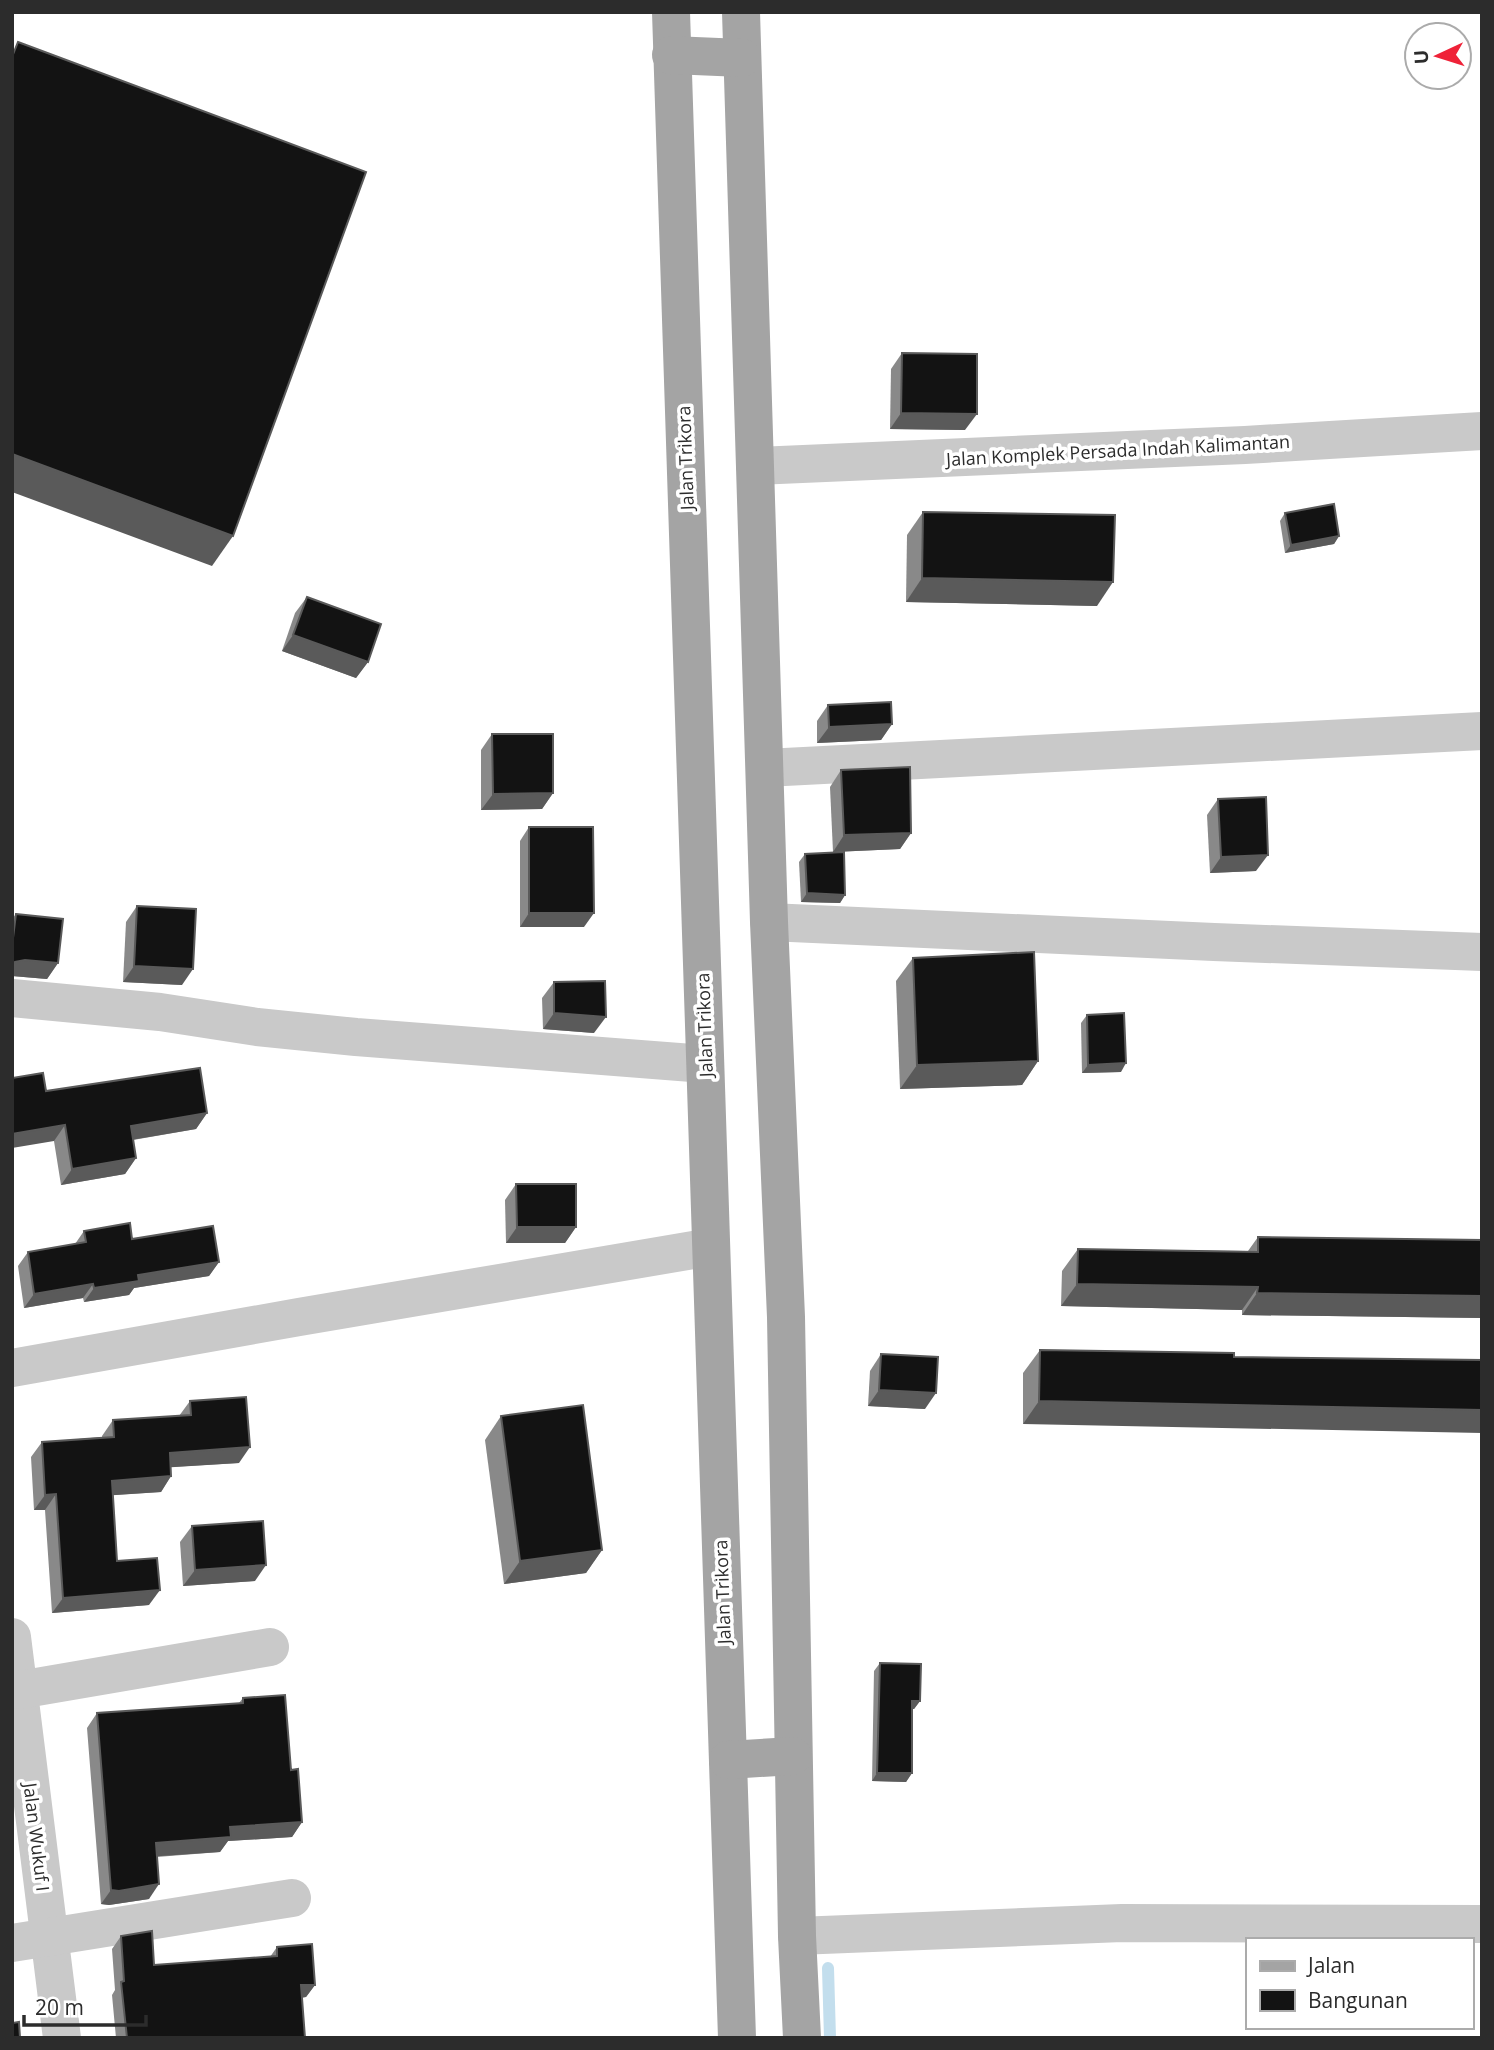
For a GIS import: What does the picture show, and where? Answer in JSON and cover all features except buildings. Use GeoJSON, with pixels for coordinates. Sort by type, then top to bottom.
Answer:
{"type":"FeatureCollection","features":[{"type":"Feature","properties":{"kind":"main road","name":"Jalan Trikora"},"geometry":{"type":"LineString","coordinates":[[671,12],[737,2038]]}},
{"type":"Feature","properties":{"kind":"main road"},"geometry":{"type":"LineString","coordinates":[[741,12],[769,922],[786,1317],[793,1756],[802,2038]]}},
{"type":"Feature","properties":{"kind":"main road"},"geometry":{"type":"LineString","coordinates":[[671,55],[742,58]]}},
{"type":"Feature","properties":{"kind":"main road"},"geometry":{"type":"LineString","coordinates":[[728,1760],[793,1756]]}},
{"type":"Feature","properties":{"kind":"street","name":"Jalan Komplek Persada Indah Kalimantan"},"geometry":{"type":"LineString","coordinates":[[755,467],[1482,431]]}},
{"type":"Feature","properties":{"kind":"street"},"geometry":{"type":"LineString","coordinates":[[765,768],[1482,731]]}},
{"type":"Feature","properties":{"kind":"street"},"geometry":{"type":"LineString","coordinates":[[769,922],[1482,952]]}},
{"type":"Feature","properties":{"kind":"street"},"geometry":{"type":"LineString","coordinates":[[12,998],[160,1012],[257,1027],[356,1037],[705,1064]]}},
{"type":"Feature","properties":{"kind":"street"},"geometry":{"type":"LineString","coordinates":[[12,1368],[711,1247]]}},
{"type":"Feature","properties":{"kind":"street","name":"Jalan Wukuf I"},"geometry":{"type":"LineString","coordinates":[[12,1637],[62,2038]]}},
{"type":"Feature","properties":{"kind":"street"},"geometry":{"type":"LineString","coordinates":[[19,1689],[270,1647]]}},
{"type":"Feature","properties":{"kind":"street"},"geometry":{"type":"LineString","coordinates":[[12,1943],[292,1898]]}},
{"type":"Feature","properties":{"kind":"street"},"geometry":{"type":"LineString","coordinates":[[797,1936],[1122,1923],[1482,1924]]}},
{"type":"Feature","properties":{"kind":"waterway"},"geometry":{"type":"LineString","coordinates":[[828,1968],[830,2038]]}}]}
